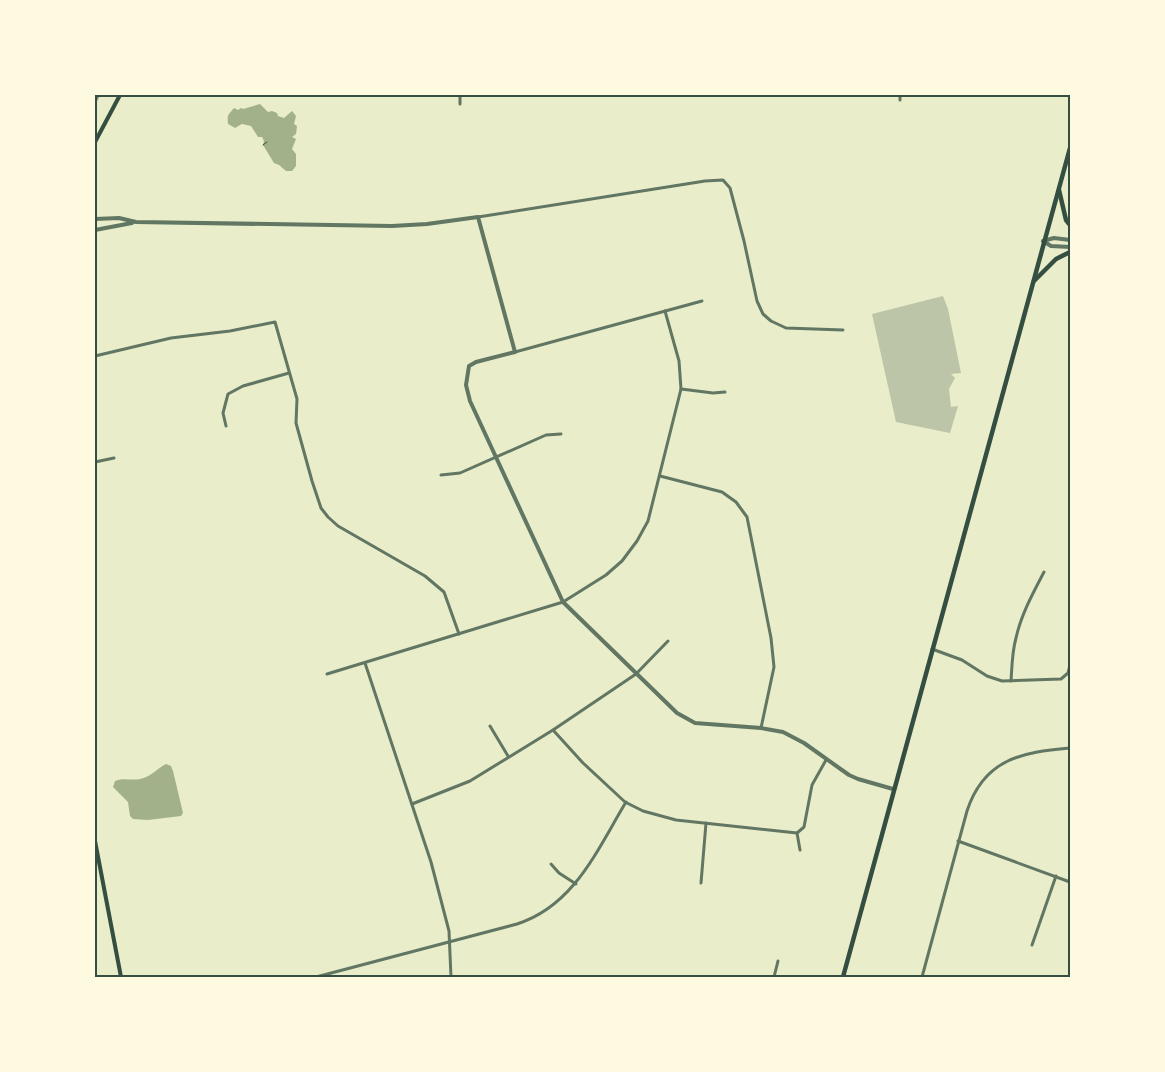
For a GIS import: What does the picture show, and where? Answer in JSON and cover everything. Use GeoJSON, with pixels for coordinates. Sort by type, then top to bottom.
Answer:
{"type":"FeatureCollection","features":[{"type":"Feature","properties":{"kind":"main road"},"geometry":{"type":"LineString","coordinates":[[95,142],[120,95]]}},
{"type":"Feature","properties":{"kind":"main road"},"geometry":{"type":"LineString","coordinates":[[843,977],[1070,148]]}},
{"type":"Feature","properties":{"kind":"main road"},"geometry":{"type":"LineString","coordinates":[[1059,189],[1066,220],[1070,225]]}},
{"type":"Feature","properties":{"kind":"main road"},"geometry":{"type":"LineString","coordinates":[[1033,282],[1056,260],[1070,252]]}},
{"type":"Feature","properties":{"kind":"main road"},"geometry":{"type":"LineString","coordinates":[[95,841],[97,863],[121,977]]}},
{"type":"Feature","properties":{"kind":"street"},"geometry":{"type":"LineString","coordinates":[[460,95],[460,104]]}},
{"type":"Feature","properties":{"kind":"street"},"geometry":{"type":"LineString","coordinates":[[900,95],[900,100]]}},
{"type":"Feature","properties":{"kind":"street"},"geometry":{"type":"LineString","coordinates":[[95,230],[136,222],[395,226],[427,224],[705,181],[723,180],[732,193],[757,301],[759,308],[766,318],[786,328],[843,330]]}},
{"type":"Feature","properties":{"kind":"street"},"geometry":{"type":"LineString","coordinates":[[478,217],[514,352]]}},
{"type":"Feature","properties":{"kind":"street"},"geometry":{"type":"LineString","coordinates":[[95,219],[119,218],[136,222]]}},
{"type":"Feature","properties":{"kind":"street"},"geometry":{"type":"LineString","coordinates":[[1044,241],[1054,238],[1070,240]]}},
{"type":"Feature","properties":{"kind":"street"},"geometry":{"type":"LineString","coordinates":[[1044,241],[1051,246],[1070,247]]}},
{"type":"Feature","properties":{"kind":"street"},"geometry":{"type":"LineString","coordinates":[[702,301],[476,362],[469,366],[466,385],[470,401],[563,602],[677,713],[695,723],[761,728],[783,732],[804,743],[826,760],[858,779],[893,789]]}},
{"type":"Feature","properties":{"kind":"street"},"geometry":{"type":"LineString","coordinates":[[327,674],[563,602],[606,575],[626,557],[648,521],[681,389],[679,361],[666,311]]}},
{"type":"Feature","properties":{"kind":"street"},"geometry":{"type":"LineString","coordinates":[[95,356],[170,338],[230,331],[273,322],[277,324],[297,403],[296,423],[312,482],[322,508],[338,526],[425,576],[444,592],[459,634]]}},
{"type":"Feature","properties":{"kind":"street"},"geometry":{"type":"LineString","coordinates":[[226,426],[223,413],[228,394],[243,386],[290,373]]}},
{"type":"Feature","properties":{"kind":"street"},"geometry":{"type":"LineString","coordinates":[[681,389],[706,393],[725,392]]}},
{"type":"Feature","properties":{"kind":"street"},"geometry":{"type":"LineString","coordinates":[[441,475],[460,473],[546,435],[561,434]]}},
{"type":"Feature","properties":{"kind":"street"},"geometry":{"type":"LineString","coordinates":[[95,462],[114,458]]}},
{"type":"Feature","properties":{"kind":"street"},"geometry":{"type":"LineString","coordinates":[[660,476],[722,492],[736,502],[747,517],[771,638],[774,667],[761,728]]}},
{"type":"Feature","properties":{"kind":"street"},"geometry":{"type":"LineString","coordinates":[[1011,681],[1012,657],[1016,636],[1044,572]]}},
{"type":"Feature","properties":{"kind":"street"},"geometry":{"type":"LineString","coordinates":[[412,804],[470,781],[553,730],[636,674],[668,641]]}},
{"type":"Feature","properties":{"kind":"street"},"geometry":{"type":"LineString","coordinates":[[932,650],[962,660],[987,676],[1002,681],[1061,678],[1068,673],[1070,665]]}},
{"type":"Feature","properties":{"kind":"street"},"geometry":{"type":"LineString","coordinates":[[365,663],[431,862],[449,930],[452,977]]}},
{"type":"Feature","properties":{"kind":"street"},"geometry":{"type":"LineString","coordinates":[[490,726],[508,756]]}},
{"type":"Feature","properties":{"kind":"street"},"geometry":{"type":"LineString","coordinates":[[553,730],[583,763],[626,802],[658,816],[706,824],[797,832],[804,827],[812,785],[826,760]]}},
{"type":"Feature","properties":{"kind":"street"},"geometry":{"type":"LineString","coordinates":[[922,977],[958,841],[972,796],[993,769],[1015,757],[1043,750],[1070,748]]}},
{"type":"Feature","properties":{"kind":"street"},"geometry":{"type":"LineString","coordinates":[[316,977],[532,919],[558,903],[576,884],[626,802]]}},
{"type":"Feature","properties":{"kind":"street"},"geometry":{"type":"LineString","coordinates":[[700,883],[706,824]]}},
{"type":"Feature","properties":{"kind":"street"},"geometry":{"type":"LineString","coordinates":[[797,832],[800,850]]}},
{"type":"Feature","properties":{"kind":"street"},"geometry":{"type":"LineString","coordinates":[[958,841],[1070,882]]}},
{"type":"Feature","properties":{"kind":"street"},"geometry":{"type":"LineString","coordinates":[[551,864],[559,873],[576,884]]}},
{"type":"Feature","properties":{"kind":"street"},"geometry":{"type":"LineString","coordinates":[[1032,945],[1056,876]]}},
{"type":"Feature","properties":{"kind":"street"},"geometry":{"type":"LineString","coordinates":[[774,977],[778,961]]}},
{"type":"Feature","properties":{"kind":"path"},"geometry":{"type":"LineString","coordinates":[[263,145],[267,142]]}},
{"type":"Feature","properties":{"kind":"shaded area"},"geometry":{"type":"Polygon","coordinates":[[[260,104],[268,112],[272,111],[284,118],[292,111],[296,116],[294,124],[297,126],[296,134],[292,137],[296,139],[292,149],[296,154],[296,166],[292,171],[286,171],[274,163],[263,145],[262,137],[258,137],[251,126],[242,124],[235,128],[228,124],[228,115],[234,108],[238,110],[260,104]]]}},
{"type":"Feature","properties":{"kind":"shaded area"},"geometry":{"type":"Polygon","coordinates":[[[166,764],[171,766],[173,771],[183,813],[181,816],[148,820],[133,819],[130,816],[128,802],[113,787],[115,781],[144,778],[166,764]]]}},
{"type":"Feature","properties":{"kind":"building"},"geometry":{"type":"Polygon","coordinates":[[[943,296],[948,309],[961,373],[951,374],[955,378],[949,389],[951,407],[958,406],[950,433],[896,422],[872,314],[943,296]]]}},
{"type":"Feature","properties":{"kind":"railway"},"geometry":{"type":"LineString","coordinates":[[95,103],[99,95]]}}]}
